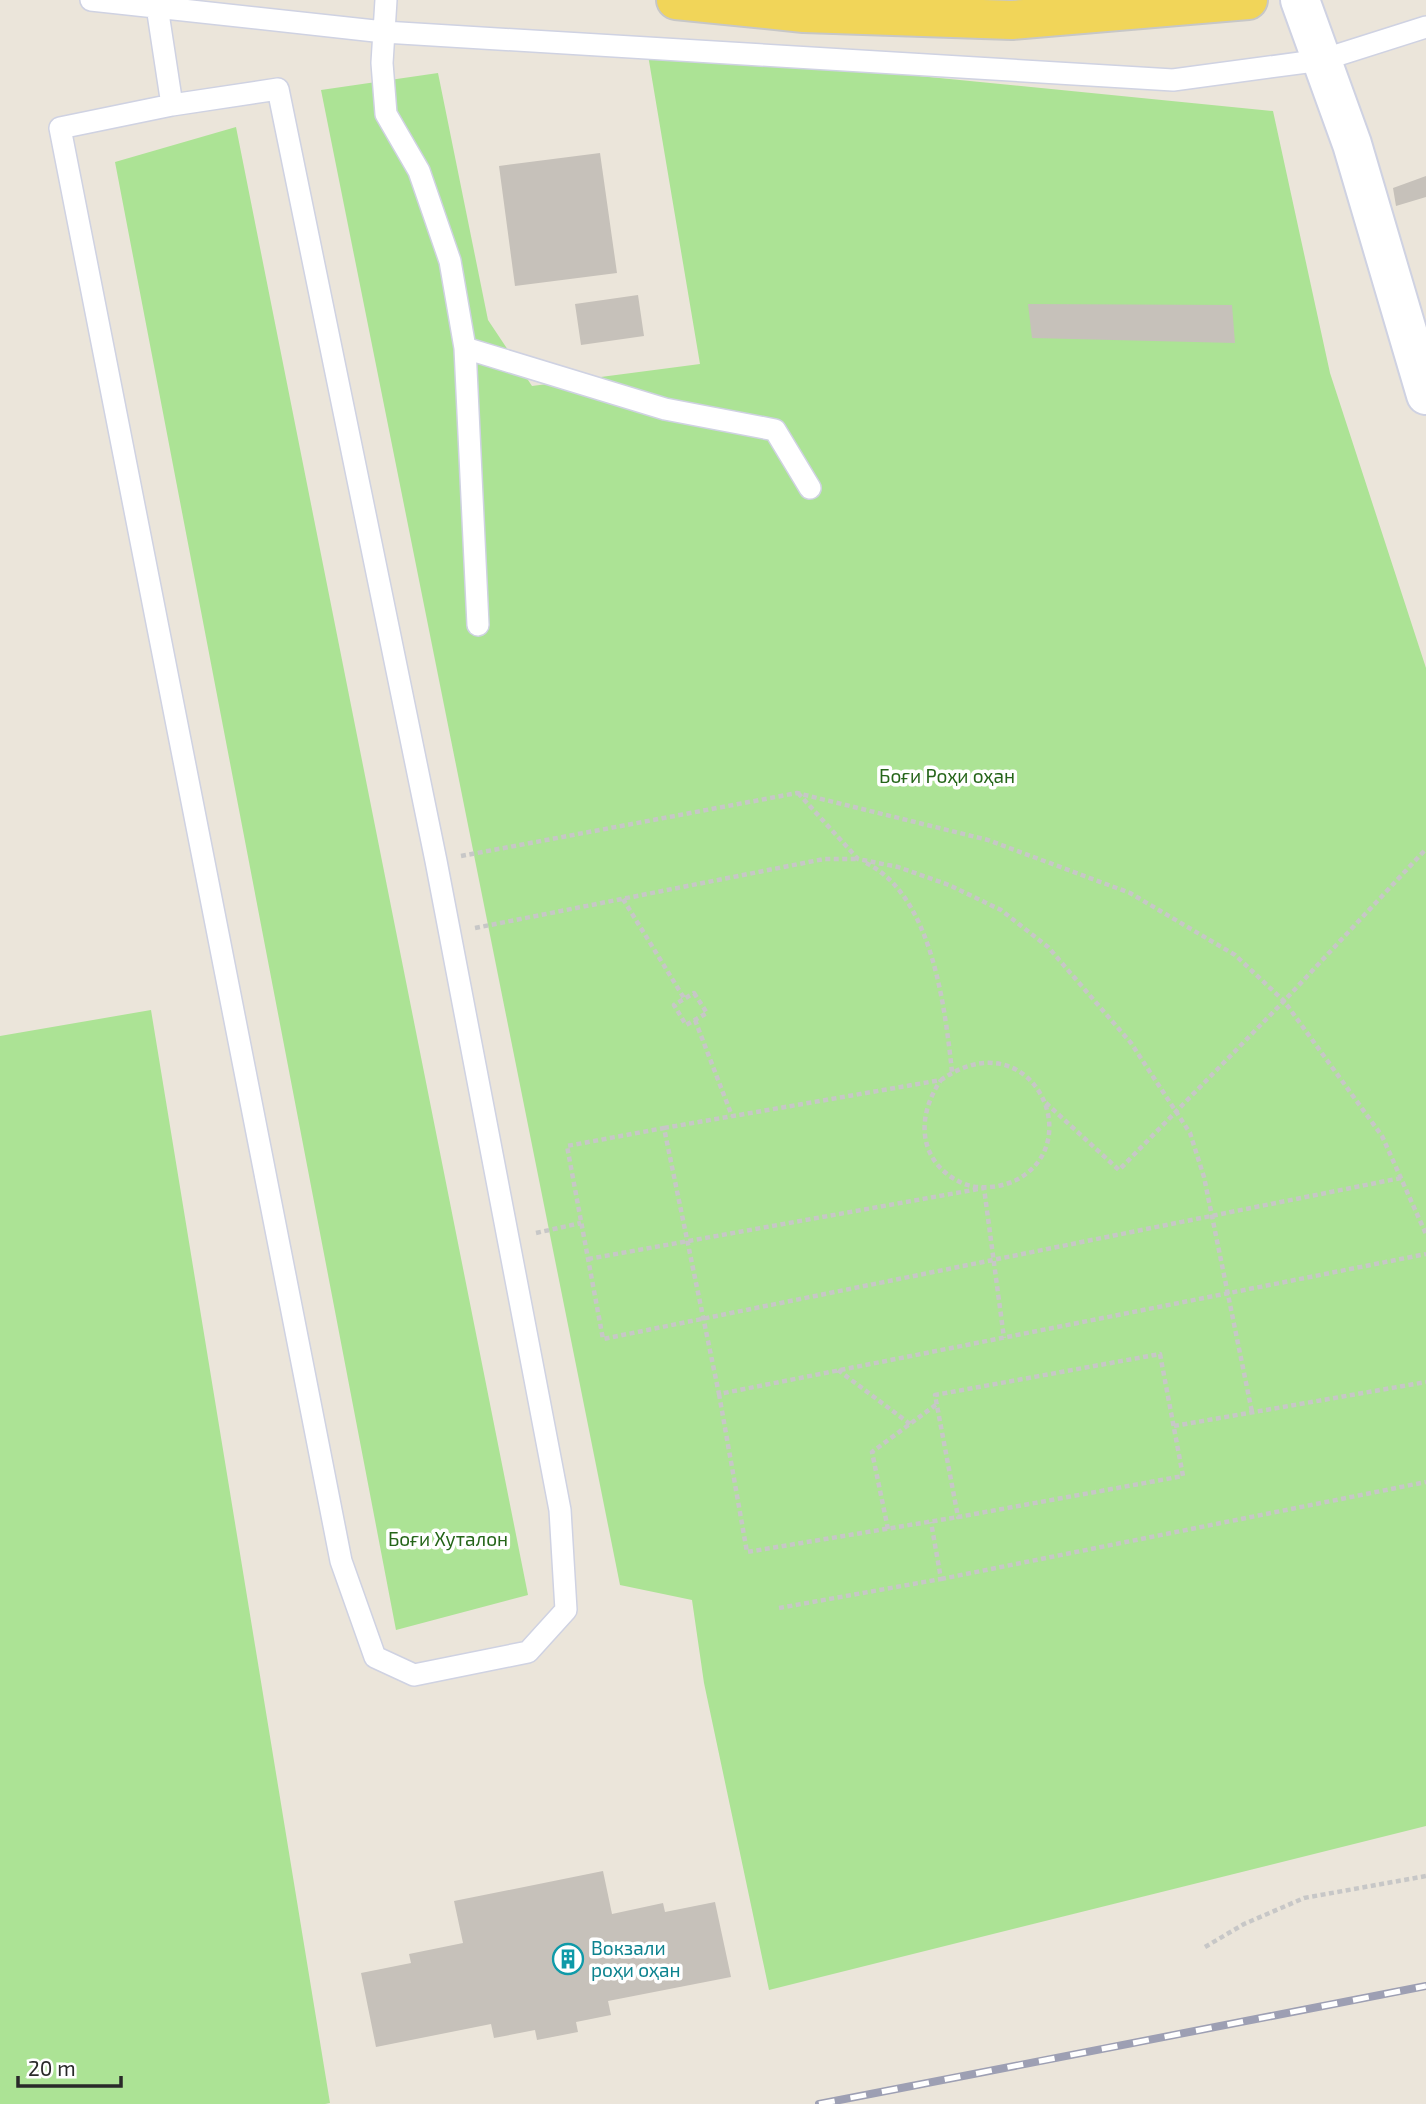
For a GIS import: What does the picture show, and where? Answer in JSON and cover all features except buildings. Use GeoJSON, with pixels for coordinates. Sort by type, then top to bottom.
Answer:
{"type":"FeatureCollection","features":[{"type":"Feature","properties":{"kind":"main road"},"geometry":{"type":"LineString","coordinates":[[676,0],[804,13],[1012,20],[1248,0]]}},
{"type":"Feature","properties":{"kind":"street"},"geometry":{"type":"LineString","coordinates":[[1300,0],[1352,144],[1426,395]]}},
{"type":"Feature","properties":{"kind":"lane"},"geometry":{"type":"LineString","coordinates":[[91,0],[157,4],[384,32],[1172,80],[1322,60],[1426,27]]}},
{"type":"Feature","properties":{"kind":"lane"},"geometry":{"type":"LineString","coordinates":[[386,0],[382,63],[386,114],[419,171],[450,261],[466,348],[478,625]]}},
{"type":"Feature","properties":{"kind":"lane"},"geometry":{"type":"LineString","coordinates":[[157,4],[172,105]]}},
{"type":"Feature","properties":{"kind":"lane"},"geometry":{"type":"LineString","coordinates":[[278,89],[436,861],[560,1510],[566,1609],[528,1652],[414,1675],[375,1657],[341,1560],[60,128],[172,105],[278,89]]}},
{"type":"Feature","properties":{"kind":"lane"},"geometry":{"type":"LineString","coordinates":[[466,348],[665,409],[775,430],[810,488]]}},
{"type":"Feature","properties":{"kind":"path"},"geometry":{"type":"LineString","coordinates":[[436,861],[797,793],[988,840],[1130,893],[1235,955],[1284,1001],[1382,1136],[1426,1234]]}},
{"type":"Feature","properties":{"kind":"path"},"geometry":{"type":"LineString","coordinates":[[797,793],[858,859],[882,871],[906,897],[940,984],[952,1072]]}},
{"type":"Feature","properties":{"kind":"path"},"geometry":{"type":"LineString","coordinates":[[1401,1178],[603,1339],[567,1146],[941,1080],[952,1072],[978,1062],[999,1063],[1019,1070],[1035,1084],[1046,1102],[1119,1170],[1284,1001],[1426,849]]}},
{"type":"Feature","properties":{"kind":"path"},"geometry":{"type":"LineString","coordinates":[[450,933],[824,859],[858,859],[898,867],[949,885],[1001,910],[1048,947],[1131,1044],[1190,1133],[1212,1216],[1252,1412]]}},
{"type":"Feature","properties":{"kind":"path"},"geometry":{"type":"LineString","coordinates":[[623,899],[684,999]]}},
{"type":"Feature","properties":{"kind":"path"},"geometry":{"type":"LineString","coordinates":[[694,993],[707,1013],[686,1025],[674,1005],[684,999],[694,993]]}},
{"type":"Feature","properties":{"kind":"path"},"geometry":{"type":"LineString","coordinates":[[695,1020],[732,1116]]}},
{"type":"Feature","properties":{"kind":"path"},"geometry":{"type":"LineString","coordinates":[[941,1080],[926,1109],[925,1139],[932,1158],[946,1173],[964,1184],[984,1188]]}},
{"type":"Feature","properties":{"kind":"path"},"geometry":{"type":"LineString","coordinates":[[588,1259],[1004,1185],[1023,1177],[1038,1162],[1047,1143],[1050,1123],[1046,1102]]}},
{"type":"Feature","properties":{"kind":"path"},"geometry":{"type":"LineString","coordinates":[[664,1128],[719,1394],[747,1552],[931,1522],[1183,1476],[1160,1354],[935,1395],[958,1517]]}},
{"type":"Feature","properties":{"kind":"path"},"geometry":{"type":"LineString","coordinates":[[984,1188],[1004,1338]]}},
{"type":"Feature","properties":{"kind":"path"},"geometry":{"type":"LineString","coordinates":[[508,1239],[581,1223]]}},
{"type":"Feature","properties":{"kind":"path"},"geometry":{"type":"LineString","coordinates":[[719,1394],[1426,1254]]}},
{"type":"Feature","properties":{"kind":"path"},"geometry":{"type":"LineString","coordinates":[[838,1370],[910,1424]]}},
{"type":"Feature","properties":{"kind":"path"},"geometry":{"type":"LineString","coordinates":[[1174,1426],[1426,1382]]}},
{"type":"Feature","properties":{"kind":"path"},"geometry":{"type":"LineString","coordinates":[[888,1529],[872,1452],[937,1404]]}},
{"type":"Feature","properties":{"kind":"path"},"geometry":{"type":"LineString","coordinates":[[779,1608],[941,1579],[1426,1482]]}},
{"type":"Feature","properties":{"kind":"path"},"geometry":{"type":"LineString","coordinates":[[931,1522],[941,1579]]}},
{"type":"Feature","properties":{"kind":"path"},"geometry":{"type":"LineString","coordinates":[[1205,1947],[1244,1924],[1304,1898],[1426,1876]]}},
{"type":"Feature","properties":{"kind":"green space","name":"Боғи Роҳи оҳан"},"geometry":{"type":"Polygon","coordinates":[[[647,49],[1273,111],[1330,373],[1426,668],[1426,1826],[769,1990],[704,1683],[692,1600],[620,1585],[321,90],[438,73],[488,320],[532,386],[700,364],[647,49]]]}},
{"type":"Feature","properties":{"kind":"green space","name":"Боғи Хуталон"},"geometry":{"type":"Polygon","coordinates":[[[236,127],[528,1595],[396,1630],[115,162],[236,127]]]}},
{"type":"Feature","properties":{"kind":"green space"},"geometry":{"type":"Polygon","coordinates":[[[151,1010],[330,2103],[325,2104],[0,2104],[0,1036],[151,1010]]]}},
{"type":"Feature","properties":{"kind":"railway"},"geometry":{"type":"LineString","coordinates":[[819,2104],[1426,1986]]}},
{"type":"Feature","properties":{"kind":"place","name":"Вокзали роҳи оҳан"},"geometry":{"type":"Point","coordinates":[568,1959]}}]}
